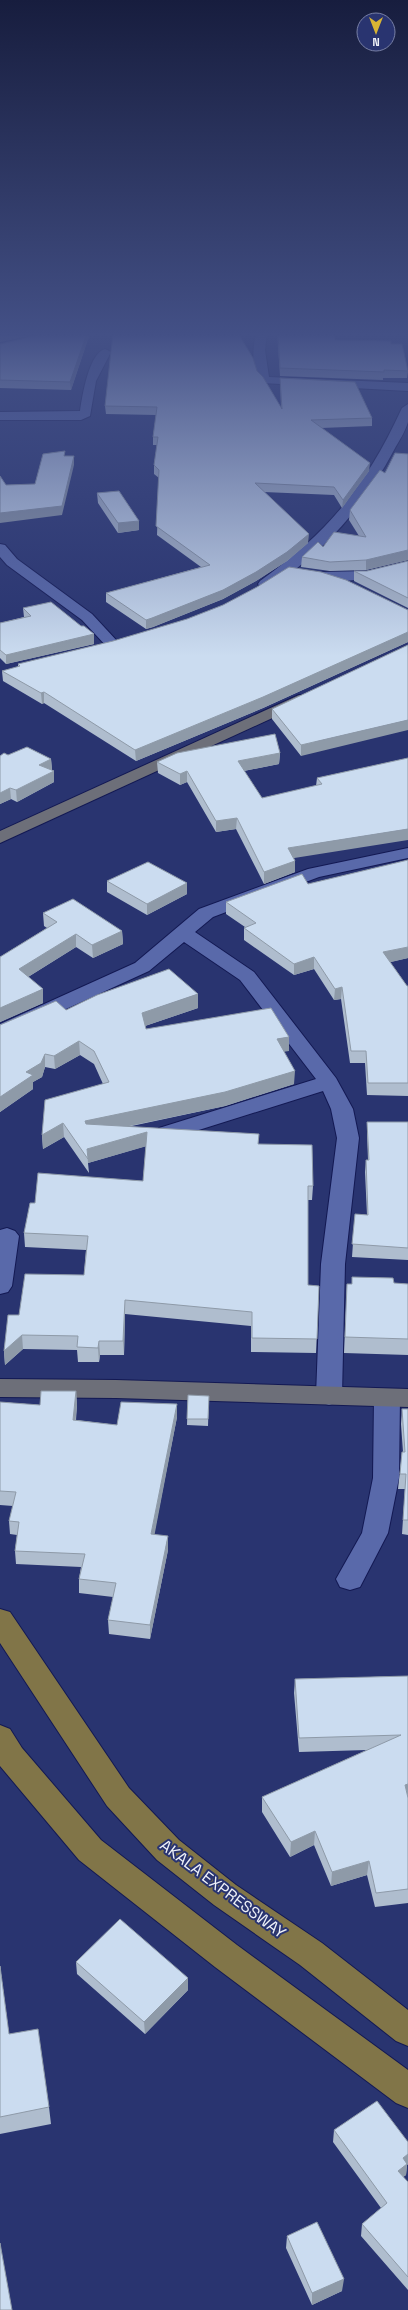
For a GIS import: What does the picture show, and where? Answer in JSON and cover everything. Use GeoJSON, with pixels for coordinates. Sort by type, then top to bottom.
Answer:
{"type":"FeatureCollection","features":[{"type":"Feature","properties":{"kind":"main road","name":"AKALA EXPRESSWAY"},"geometry":{"type":"LineString","coordinates":[[0,1620],[118,1797],[168,1850],[225,1895],[311,1954],[408,2030]]}},
{"type":"Feature","properties":{"kind":"main road"},"geometry":{"type":"LineString","coordinates":[[0,1738],[11,1757],[90,1850],[226,1956],[408,2091]]}},
{"type":"Feature","properties":{"kind":"street"},"geometry":{"type":"LineString","coordinates":[[251,593],[286,570],[331,531],[360,498],[393,441]]}},
{"type":"Feature","properties":{"kind":"street"},"geometry":{"type":"LineString","coordinates":[[0,548],[12,562],[87,617],[113,645]]}},
{"type":"Feature","properties":{"kind":"street"},"geometry":{"type":"LineString","coordinates":[[286,570],[324,576],[366,575],[408,565]]}},
{"type":"Feature","properties":{"kind":"street"},"geometry":{"type":"LineString","coordinates":[[324,576],[358,589]]}},
{"type":"Feature","properties":{"kind":"street"},"geometry":{"type":"LineString","coordinates":[[99,648],[128,640]]}},
{"type":"Feature","properties":{"kind":"street"},"geometry":{"type":"LineString","coordinates":[[0,838],[312,694]]}},
{"type":"Feature","properties":{"kind":"street"},"geometry":{"type":"LineString","coordinates":[[0,1032],[142,967],[206,913],[314,873],[408,853]]}},
{"type":"Feature","properties":{"kind":"street"},"geometry":{"type":"LineString","coordinates":[[184,933],[247,976],[328,1082],[342,1109],[348,1138],[333,1264],[330,1396]]}},
{"type":"Feature","properties":{"kind":"street"},"geometry":{"type":"LineString","coordinates":[[167,1133],[328,1082]]}},
{"type":"Feature","properties":{"kind":"street"},"geometry":{"type":"LineString","coordinates":[[0,1286],[6,1236]]}},
{"type":"Feature","properties":{"kind":"street"},"geometry":{"type":"LineString","coordinates":[[0,1388],[116,1389],[398,1398],[386,1478],[375,1533],[350,1579]]}},
{"type":"Feature","properties":{"kind":"building"},"geometry":{"type":"Polygon","coordinates":[[[157,441],[340,441],[370,463],[343,500],[334,487],[255,483],[309,534],[287,552],[256,572],[223,590],[146,620],[106,593],[210,565],[156,526],[159,470],[154,465],[157,441]]]}},
{"type":"Feature","properties":{"kind":"building"},"geometry":{"type":"Polygon","coordinates":[[[65,451],[64,456],[74,456],[62,506],[0,513],[0,476],[6,485],[35,484],[43,454],[65,451]]]}},
{"type":"Feature","properties":{"kind":"building"},"geometry":{"type":"Polygon","coordinates":[[[395,453],[408,454],[408,550],[366,560],[330,562],[302,557],[318,542],[323,547],[334,532],[366,537],[350,510],[380,470],[385,473],[395,453]]]}},
{"type":"Feature","properties":{"kind":"building"},"geometry":{"type":"Polygon","coordinates":[[[119,491],[139,521],[118,523],[97,493],[119,491]]]}},
{"type":"Feature","properties":{"kind":"building"},"geometry":{"type":"Polygon","coordinates":[[[408,561],[408,598],[354,571],[367,571],[408,561]]]}},
{"type":"Feature","properties":{"kind":"building"},"geometry":{"type":"Polygon","coordinates":[[[289,567],[321,572],[346,580],[408,610],[408,632],[263,697],[135,750],[44,692],[41,693],[2,671],[20,666],[18,664],[113,641],[187,619],[223,605],[257,587],[289,567]]]}},
{"type":"Feature","properties":{"kind":"building"},"geometry":{"type":"Polygon","coordinates":[[[51,602],[81,626],[84,626],[94,634],[6,655],[0,650],[0,623],[31,616],[23,608],[51,602]]]}},
{"type":"Feature","properties":{"kind":"building"},"geometry":{"type":"Polygon","coordinates":[[[408,645],[408,720],[301,745],[272,709],[408,645]]]}},
{"type":"Feature","properties":{"kind":"building"},"geometry":{"type":"Polygon","coordinates":[[[275,734],[280,753],[238,761],[262,798],[322,784],[317,778],[408,758],[408,829],[288,848],[295,861],[264,872],[237,818],[216,821],[187,771],[180,774],[157,762],[177,753],[275,734]]]}},
{"type":"Feature","properties":{"kind":"building"},"geometry":{"type":"Polygon","coordinates":[[[27,747],[51,759],[39,765],[54,771],[16,790],[10,788],[0,793],[0,756],[4,753],[8,755],[27,747]]]}},
{"type":"Feature","properties":{"kind":"building"},"geometry":{"type":"Polygon","coordinates":[[[408,860],[408,947],[383,952],[408,986],[408,1083],[368,1083],[366,1051],[351,1051],[342,987],[335,989],[314,957],[294,964],[244,928],[256,923],[226,902],[302,874],[308,884],[408,860]]]}},
{"type":"Feature","properties":{"kind":"building"},"geometry":{"type":"Polygon","coordinates":[[[148,862],[187,883],[147,904],[107,881],[148,862]]]}},
{"type":"Feature","properties":{"kind":"building"},"geometry":{"type":"Polygon","coordinates":[[[73,899],[122,931],[92,945],[76,934],[19,969],[43,989],[0,1008],[0,957],[57,922],[43,913],[73,899]]]}},
{"type":"Feature","properties":{"kind":"building"},"geometry":{"type":"Polygon","coordinates":[[[169,969],[198,994],[142,1013],[146,1029],[271,1008],[289,1037],[277,1039],[295,1071],[225,1092],[85,1121],[86,1124],[259,1134],[258,1144],[312,1145],[313,1186],[308,1186],[308,1285],[319,1286],[317,1339],[252,1338],[252,1312],[125,1300],[123,1341],[99,1341],[98,1348],[77,1347],[78,1336],[22,1335],[4,1351],[8,1315],[19,1315],[25,1274],[84,1275],[88,1236],[24,1233],[30,1203],[35,1203],[38,1173],[143,1181],[147,1132],[87,1149],[88,1159],[63,1123],[42,1135],[45,1100],[109,1082],[94,1051],[79,1041],[54,1056],[45,1054],[41,1063],[26,1072],[33,1075],[0,1097],[0,1025],[56,1001],[66,1010],[97,995],[169,969]]]}},
{"type":"Feature","properties":{"kind":"building"},"geometry":{"type":"Polygon","coordinates":[[[367,1122],[408,1122],[408,1248],[352,1244],[355,1214],[368,1215],[366,1160],[369,1160],[367,1122]]]}},
{"type":"Feature","properties":{"kind":"building"},"geometry":{"type":"Polygon","coordinates":[[[352,1277],[393,1278],[394,1283],[408,1284],[408,1339],[345,1337],[347,1284],[352,1284],[352,1277]]]}},
{"type":"Feature","properties":{"kind":"building"},"geometry":{"type":"Polygon","coordinates":[[[41,1391],[76,1391],[73,1420],[117,1425],[121,1402],[177,1404],[151,1534],[168,1536],[150,1625],[108,1620],[116,1583],[79,1579],[85,1554],[15,1551],[19,1522],[9,1521],[16,1492],[0,1491],[0,1402],[40,1405],[41,1391]]]}},
{"type":"Feature","properties":{"kind":"building"},"geometry":{"type":"Polygon","coordinates":[[[188,1395],[209,1396],[208,1419],[187,1419],[188,1395]]]}},
{"type":"Feature","properties":{"kind":"building"},"geometry":{"type":"Polygon","coordinates":[[[402,1409],[408,1409],[408,1520],[403,1520],[406,1474],[400,1474],[402,1452],[405,1452],[402,1409]]]}},
{"type":"Feature","properties":{"kind":"building"},"geometry":{"type":"Polygon","coordinates":[[[408,1676],[408,1784],[405,1785],[408,1798],[408,1889],[376,1893],[369,1861],[332,1872],[315,1831],[291,1842],[262,1797],[401,1735],[299,1738],[295,1679],[408,1676]]]}},
{"type":"Feature","properties":{"kind":"building"},"geometry":{"type":"Polygon","coordinates":[[[120,1919],[188,1978],[144,2022],[76,1962],[120,1919]]]}},
{"type":"Feature","properties":{"kind":"building"},"geometry":{"type":"Polygon","coordinates":[[[0,1966],[9,2034],[38,2029],[49,2107],[0,2117],[0,1966]]]}},
{"type":"Feature","properties":{"kind":"building"},"geometry":{"type":"Polygon","coordinates":[[[377,2101],[408,2142],[408,2154],[403,2158],[407,2164],[398,2171],[408,2182],[408,2277],[362,2224],[387,2203],[334,2130],[377,2101]]]}},
{"type":"Feature","properties":{"kind":"building"},"geometry":{"type":"Polygon","coordinates":[[[317,2222],[344,2279],[312,2293],[287,2236],[317,2222]]]}},
{"type":"Feature","properties":{"kind":"building"},"geometry":{"type":"Polygon","coordinates":[[[0,2243],[12,2310],[0,2310],[0,2243]]]}}]}
